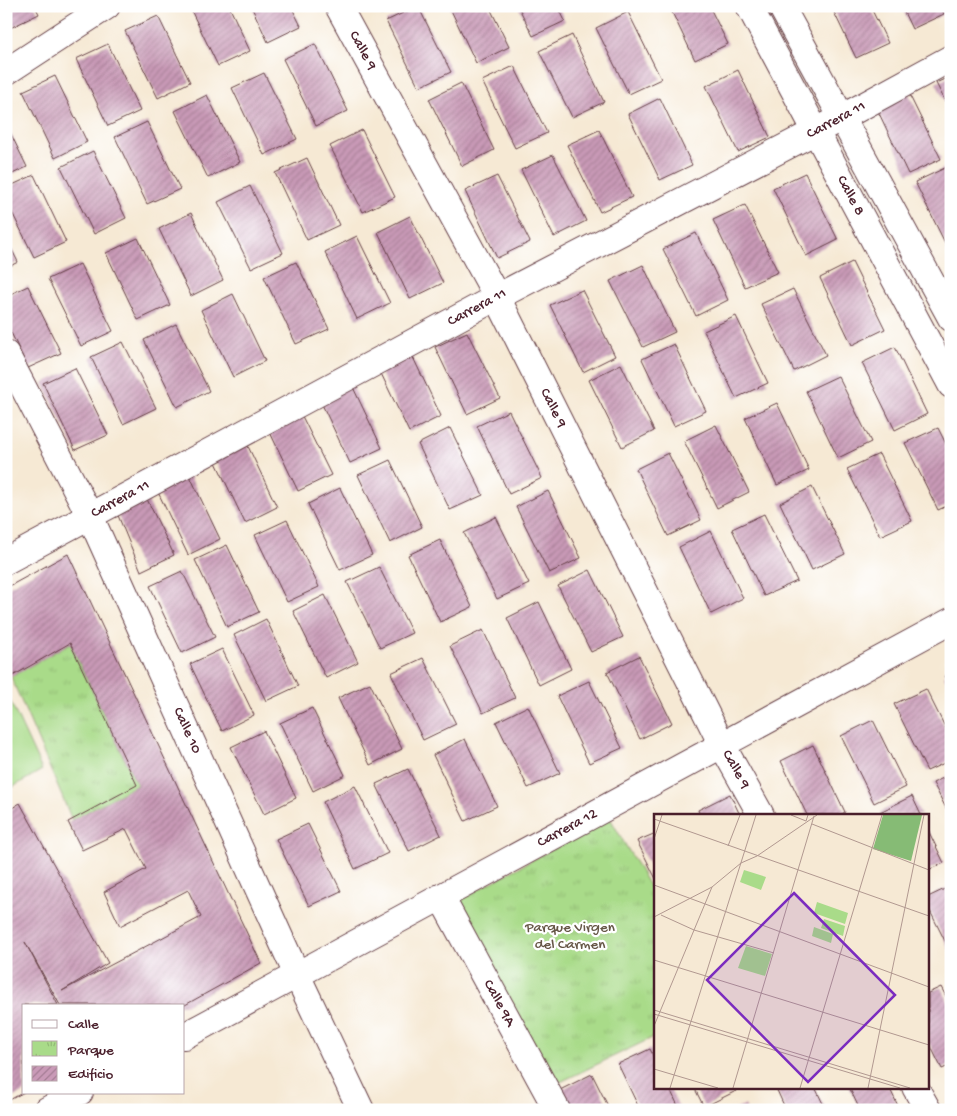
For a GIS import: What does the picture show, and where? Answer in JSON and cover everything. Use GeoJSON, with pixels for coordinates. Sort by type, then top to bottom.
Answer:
{"type":"FeatureCollection","features":[{"type":"Feature","properties":{"kind":"street"},"geometry":{"type":"LineString","coordinates":[[6,72],[107,6]]}},
{"type":"Feature","properties":{"kind":"street","name":"Calle 9"},"geometry":{"type":"LineString","coordinates":[[338,6],[497,297],[722,745],[760,814]]}},
{"type":"Feature","properties":{"kind":"street","name":"Calle 8"},"geometry":{"type":"LineString","coordinates":[[749,6],[951,385]]}},
{"type":"Feature","properties":{"kind":"street","name":"Calle 8"},"geometry":{"type":"LineString","coordinates":[[781,6],[951,318]]}},
{"type":"Feature","properties":{"kind":"street","name":"Carrera 11"},"geometry":{"type":"LineString","coordinates":[[6,561],[497,297],[841,118],[951,58]]}},
{"type":"Feature","properties":{"kind":"street","name":"Calle 10"},"geometry":{"type":"LineString","coordinates":[[6,354],[90,516],[297,975],[361,1110]]}},
{"type":"Feature","properties":{"kind":"street","name":"Carrera 12"},"geometry":{"type":"LineString","coordinates":[[185,1035],[951,621]]}},
{"type":"Feature","properties":{"kind":"street","name":"Calle 9A"},"geometry":{"type":"LineString","coordinates":[[441,897],[558,1110]]}},
{"type":"Feature","properties":{"kind":"street"},"geometry":{"type":"LineString","coordinates":[[916,1088],[928,1110]]}},
{"type":"Feature","properties":{"kind":"street"},"geometry":{"type":"LineString","coordinates":[[48,1110],[76,1094]]}},
{"type":"Feature","properties":{"kind":"green space"},"geometry":{"type":"Polygon","coordinates":[[[70,643],[137,785],[72,820],[11,677],[70,643]]]}},
{"type":"Feature","properties":{"kind":"green space"},"geometry":{"type":"Polygon","coordinates":[[[6,692],[42,770],[6,791],[6,692]]]}},
{"type":"Feature","properties":{"kind":"green space","name":"Parque Virgen del Carmen"},"geometry":{"type":"Polygon","coordinates":[[[610,818],[654,895],[654,1037],[552,1086],[455,902],[610,818]]]}},
{"type":"Feature","properties":{"kind":"building"},"geometry":{"type":"Polygon","coordinates":[[[6,6],[35,6],[39,14],[6,30],[6,6]]]}},
{"type":"Feature","properties":{"kind":"building"},"geometry":{"type":"Polygon","coordinates":[[[189,6],[229,6],[250,51],[218,66],[189,6]]]}},
{"type":"Feature","properties":{"kind":"building"},"geometry":{"type":"Polygon","coordinates":[[[251,6],[291,6],[301,26],[268,42],[251,6]]]}},
{"type":"Feature","properties":{"kind":"building"},"geometry":{"type":"Polygon","coordinates":[[[378,6],[398,6],[381,14],[378,6]]]}},
{"type":"Feature","properties":{"kind":"building"},"geometry":{"type":"Polygon","coordinates":[[[418,6],[451,72],[419,87],[386,21],[418,6]]]}},
{"type":"Feature","properties":{"kind":"building"},"geometry":{"type":"Polygon","coordinates":[[[449,6],[489,6],[509,47],[476,63],[449,6]]]}},
{"type":"Feature","properties":{"kind":"building"},"geometry":{"type":"Polygon","coordinates":[[[518,6],[558,6],[565,21],[533,36],[518,6]]]}},
{"type":"Feature","properties":{"kind":"building"},"geometry":{"type":"Polygon","coordinates":[[[669,6],[709,6],[728,44],[695,60],[669,6]]]}},
{"type":"Feature","properties":{"kind":"building"},"geometry":{"type":"Polygon","coordinates":[[[831,6],[870,6],[888,43],[856,58],[831,6]]]}},
{"type":"Feature","properties":{"kind":"building"},"geometry":{"type":"Polygon","coordinates":[[[901,6],[940,6],[944,14],[912,29],[901,6]]]}},
{"type":"Feature","properties":{"kind":"building"},"geometry":{"type":"Polygon","coordinates":[[[628,12],[661,79],[629,94],[596,28],[628,12]]]}},
{"type":"Feature","properties":{"kind":"building"},"geometry":{"type":"Polygon","coordinates":[[[158,16],[190,82],[158,98],[125,31],[158,16]]]}},
{"type":"Feature","properties":{"kind":"building"},"geometry":{"type":"Polygon","coordinates":[[[572,35],[604,102],[572,117],[539,51],[572,35]]]}},
{"type":"Feature","properties":{"kind":"building"},"geometry":{"type":"Polygon","coordinates":[[[108,44],[140,111],[108,126],[76,59],[108,44]]]}},
{"type":"Feature","properties":{"kind":"building"},"geometry":{"type":"Polygon","coordinates":[[[315,44],[348,111],[316,126],[283,59],[315,44]]]}},
{"type":"Feature","properties":{"kind":"building"},"geometry":{"type":"Polygon","coordinates":[[[514,66],[547,133],[515,148],[482,81],[514,66]]]}},
{"type":"Feature","properties":{"kind":"building"},"geometry":{"type":"Polygon","coordinates":[[[738,70],[770,137],[738,152],[706,86],[738,70]]]}},
{"type":"Feature","properties":{"kind":"building"},"geometry":{"type":"Polygon","coordinates":[[[264,73],[297,139],[264,155],[232,88],[264,73]]]}},
{"type":"Feature","properties":{"kind":"building"},"geometry":{"type":"Polygon","coordinates":[[[55,76],[87,142],[55,158],[23,91],[55,76]]]}},
{"type":"Feature","properties":{"kind":"building"},"geometry":{"type":"Polygon","coordinates":[[[951,76],[951,113],[936,83],[951,76]]]}},
{"type":"Feature","properties":{"kind":"building"},"geometry":{"type":"Polygon","coordinates":[[[461,83],[494,150],[462,166],[429,99],[461,83]]]}},
{"type":"Feature","properties":{"kind":"building"},"geometry":{"type":"Polygon","coordinates":[[[908,92],[941,159],[908,174],[876,107],[908,92]]]}},
{"type":"Feature","properties":{"kind":"building"},"geometry":{"type":"Polygon","coordinates":[[[207,95],[240,162],[208,178],[175,111],[207,95]]]}},
{"type":"Feature","properties":{"kind":"building"},"geometry":{"type":"Polygon","coordinates":[[[660,98],[692,165],[660,180],[628,114],[660,98]]]}},
{"type":"Feature","properties":{"kind":"building"},"geometry":{"type":"Polygon","coordinates":[[[147,122],[180,189],[147,204],[115,137],[147,122]]]}},
{"type":"Feature","properties":{"kind":"building"},"geometry":{"type":"Polygon","coordinates":[[[6,124],[27,167],[6,177],[6,124]]]}},
{"type":"Feature","properties":{"kind":"building"},"geometry":{"type":"Polygon","coordinates":[[[362,130],[395,197],[363,212],[330,146],[362,130]]]}},
{"type":"Feature","properties":{"kind":"building"},"geometry":{"type":"Polygon","coordinates":[[[599,130],[632,197],[600,212],[567,145],[599,130]]]}},
{"type":"Feature","properties":{"kind":"building"},"geometry":{"type":"Polygon","coordinates":[[[93,151],[126,218],[94,234],[61,167],[93,151]]]}},
{"type":"Feature","properties":{"kind":"building"},"geometry":{"type":"Polygon","coordinates":[[[553,155],[586,221],[554,237],[521,170],[553,155]]]}},
{"type":"Feature","properties":{"kind":"building"},"geometry":{"type":"Polygon","coordinates":[[[307,158],[339,225],[307,240],[275,173],[307,158]]]}},
{"type":"Feature","properties":{"kind":"building"},"geometry":{"type":"Polygon","coordinates":[[[947,167],[951,174],[951,248],[948,249],[915,182],[947,167]]]}},
{"type":"Feature","properties":{"kind":"building"},"geometry":{"type":"Polygon","coordinates":[[[805,173],[838,240],[806,256],[773,188],[805,173]]]}},
{"type":"Feature","properties":{"kind":"building"},"geometry":{"type":"Polygon","coordinates":[[[34,175],[66,242],[34,257],[6,200],[6,188],[34,175]]]}},
{"type":"Feature","properties":{"kind":"building"},"geometry":{"type":"Polygon","coordinates":[[[497,176],[530,242],[497,258],[465,191],[497,176]]]}},
{"type":"Feature","properties":{"kind":"building"},"geometry":{"type":"Polygon","coordinates":[[[250,186],[283,253],[251,268],[218,202],[250,186]]]}},
{"type":"Feature","properties":{"kind":"building"},"geometry":{"type":"Polygon","coordinates":[[[745,205],[778,272],[745,287],[713,220],[745,205]]]}},
{"type":"Feature","properties":{"kind":"building"},"geometry":{"type":"Polygon","coordinates":[[[191,213],[223,280],[191,296],[159,229],[191,213]]]}},
{"type":"Feature","properties":{"kind":"building"},"geometry":{"type":"Polygon","coordinates":[[[410,216],[443,283],[410,299],[378,232],[410,216]]]}},
{"type":"Feature","properties":{"kind":"building"},"geometry":{"type":"Polygon","coordinates":[[[696,233],[728,300],[696,316],[663,249],[696,233]]]}},
{"type":"Feature","properties":{"kind":"building"},"geometry":{"type":"Polygon","coordinates":[[[357,236],[390,303],[357,319],[325,252],[357,236]]]}},
{"type":"Feature","properties":{"kind":"building"},"geometry":{"type":"Polygon","coordinates":[[[6,238],[18,262],[6,268],[6,238]]]}},
{"type":"Feature","properties":{"kind":"building"},"geometry":{"type":"Polygon","coordinates":[[[138,238],[170,305],[138,320],[106,253],[138,238]]]}},
{"type":"Feature","properties":{"kind":"building"},"geometry":{"type":"Polygon","coordinates":[[[296,262],[329,329],[296,344],[264,277],[296,262]]]}},
{"type":"Feature","properties":{"kind":"building"},"geometry":{"type":"Polygon","coordinates":[[[852,262],[885,329],[852,345],[820,278],[852,262]]]}},
{"type":"Feature","properties":{"kind":"building"},"geometry":{"type":"Polygon","coordinates":[[[80,264],[113,331],[81,346],[48,279],[80,264]]]}},
{"type":"Feature","properties":{"kind":"building"},"geometry":{"type":"Polygon","coordinates":[[[643,265],[675,332],[643,347],[610,281],[643,265]]]}},
{"type":"Feature","properties":{"kind":"building"},"geometry":{"type":"Polygon","coordinates":[[[28,286],[61,353],[28,368],[6,322],[6,296],[28,286]]]}},
{"type":"Feature","properties":{"kind":"building"},"geometry":{"type":"Polygon","coordinates":[[[793,289],[826,355],[794,371],[761,304],[793,289]]]}},
{"type":"Feature","properties":{"kind":"building"},"geometry":{"type":"Polygon","coordinates":[[[582,290],[615,356],[583,372],[550,305],[582,290]]]}},
{"type":"Feature","properties":{"kind":"building"},"geometry":{"type":"Polygon","coordinates":[[[233,294],[265,361],[233,377],[201,310],[233,294]]]}},
{"type":"Feature","properties":{"kind":"building"},"geometry":{"type":"Polygon","coordinates":[[[736,316],[768,383],[736,398],[704,331],[736,316]]]}},
{"type":"Feature","properties":{"kind":"building"},"geometry":{"type":"Polygon","coordinates":[[[176,324],[209,391],[177,407],[144,340],[176,324]]]}},
{"type":"Feature","properties":{"kind":"building"},"geometry":{"type":"Polygon","coordinates":[[[467,332],[500,398],[467,414],[435,347],[467,332]]]}},
{"type":"Feature","properties":{"kind":"building"},"geometry":{"type":"Polygon","coordinates":[[[123,342],[156,408],[123,424],[91,357],[123,342]]]}},
{"type":"Feature","properties":{"kind":"building"},"geometry":{"type":"Polygon","coordinates":[[[674,344],[706,411],[674,426],[642,359],[674,344]]]}},
{"type":"Feature","properties":{"kind":"building"},"geometry":{"type":"Polygon","coordinates":[[[895,347],[927,414],[895,430],[862,363],[895,347]]]}},
{"type":"Feature","properties":{"kind":"building"},"geometry":{"type":"Polygon","coordinates":[[[409,349],[441,416],[409,432],[377,365],[409,349]]]}},
{"type":"Feature","properties":{"kind":"building"},"geometry":{"type":"Polygon","coordinates":[[[621,364],[654,431],[622,447],[589,380],[621,364]]]}},
{"type":"Feature","properties":{"kind":"building"},"geometry":{"type":"Polygon","coordinates":[[[75,368],[108,435],[75,450],[43,383],[75,368]]]}},
{"type":"Feature","properties":{"kind":"building"},"geometry":{"type":"Polygon","coordinates":[[[838,376],[871,442],[838,458],[806,391],[838,376]]]}},
{"type":"Feature","properties":{"kind":"building"},"geometry":{"type":"Polygon","coordinates":[[[350,381],[382,448],[350,463],[318,396],[350,381]]]}},
{"type":"Feature","properties":{"kind":"building"},"geometry":{"type":"Polygon","coordinates":[[[777,403],[809,470],[777,485],[745,418],[777,403]]]}},
{"type":"Feature","properties":{"kind":"building"},"geometry":{"type":"Polygon","coordinates":[[[298,408],[331,475],[298,491],[266,424],[298,408]]]}},
{"type":"Feature","properties":{"kind":"building"},"geometry":{"type":"Polygon","coordinates":[[[509,411],[542,478],[509,494],[477,426],[509,411]]]}},
{"type":"Feature","properties":{"kind":"building"},"geometry":{"type":"Polygon","coordinates":[[[716,425],[749,492],[717,508],[684,441],[716,425]]]}},
{"type":"Feature","properties":{"kind":"building"},"geometry":{"type":"Polygon","coordinates":[[[450,428],[483,495],[450,510],[418,444],[450,428]]]}},
{"type":"Feature","properties":{"kind":"building"},"geometry":{"type":"Polygon","coordinates":[[[938,428],[951,454],[951,504],[938,510],[905,443],[938,428]]]}},
{"type":"Feature","properties":{"kind":"building"},"geometry":{"type":"Polygon","coordinates":[[[245,440],[277,507],[245,523],[213,456],[245,440]]]}},
{"type":"Feature","properties":{"kind":"building"},"geometry":{"type":"Polygon","coordinates":[[[668,453],[701,520],[668,536],[636,469],[668,453]]]}},
{"type":"Feature","properties":{"kind":"building"},"geometry":{"type":"Polygon","coordinates":[[[879,454],[912,521],[880,536],[847,469],[879,454]]]}},
{"type":"Feature","properties":{"kind":"building"},"geometry":{"type":"Polygon","coordinates":[[[390,460],[422,527],[390,543],[358,475],[390,460]]]}},
{"type":"Feature","properties":{"kind":"building"},"geometry":{"type":"Polygon","coordinates":[[[188,472],[220,539],[188,555],[156,488],[188,472]]]}},
{"type":"Feature","properties":{"kind":"building"},"geometry":{"type":"Polygon","coordinates":[[[812,487],[845,554],[812,570],[780,503],[812,487]]]}},
{"type":"Feature","properties":{"kind":"building"},"geometry":{"type":"Polygon","coordinates":[[[340,488],[372,555],[340,570],[308,504],[340,488]]]}},
{"type":"Feature","properties":{"kind":"building"},"geometry":{"type":"Polygon","coordinates":[[[548,491],[581,558],[549,573],[516,507],[548,491]]]}},
{"type":"Feature","properties":{"kind":"building"},"geometry":{"type":"Polygon","coordinates":[[[145,495],[174,555],[141,571],[117,513],[145,495]]]}},
{"type":"Feature","properties":{"kind":"building"},"geometry":{"type":"Polygon","coordinates":[[[764,514],[797,581],[764,596],[732,529],[764,514]]]}},
{"type":"Feature","properties":{"kind":"building"},"geometry":{"type":"Polygon","coordinates":[[[496,517],[529,584],[497,599],[464,533],[496,517]]]}},
{"type":"Feature","properties":{"kind":"building"},"geometry":{"type":"Polygon","coordinates":[[[287,520],[319,587],[287,602],[255,535],[287,520]]]}},
{"type":"Feature","properties":{"kind":"building"},"geometry":{"type":"Polygon","coordinates":[[[711,531],[743,598],[711,614],[679,547],[711,531]]]}},
{"type":"Feature","properties":{"kind":"building"},"geometry":{"type":"Polygon","coordinates":[[[440,540],[472,607],[440,622],[408,555],[440,540]]]}},
{"type":"Feature","properties":{"kind":"building"},"geometry":{"type":"Polygon","coordinates":[[[227,545],[259,612],[227,627],[195,560],[227,545]]]}},
{"type":"Feature","properties":{"kind":"building"},"geometry":{"type":"Polygon","coordinates":[[[68,554],[261,963],[185,1005],[59,1004],[25,942],[57,1004],[22,1004],[22,1093],[6,1102],[6,812],[20,803],[108,963],[62,991],[201,917],[188,890],[120,926],[104,892],[146,869],[126,829],[82,850],[68,822],[137,785],[70,643],[11,677],[6,666],[6,588],[68,554]]]}},
{"type":"Feature","properties":{"kind":"building"},"geometry":{"type":"Polygon","coordinates":[[[379,567],[412,633],[380,648],[347,582],[379,567]]]}},
{"type":"Feature","properties":{"kind":"building"},"geometry":{"type":"Polygon","coordinates":[[[590,570],[623,637],[591,652],[558,586],[590,570]]]}},
{"type":"Feature","properties":{"kind":"building"},"geometry":{"type":"Polygon","coordinates":[[[182,571],[215,637],[182,653],[150,586],[182,571]]]}},
{"type":"Feature","properties":{"kind":"building"},"geometry":{"type":"Polygon","coordinates":[[[325,595],[358,662],[326,678],[293,611],[325,595]]]}},
{"type":"Feature","properties":{"kind":"building"},"geometry":{"type":"Polygon","coordinates":[[[539,602],[571,669],[539,685],[507,618],[539,602]]]}},
{"type":"Feature","properties":{"kind":"building"},"geometry":{"type":"Polygon","coordinates":[[[266,619],[298,686],[266,701],[234,635],[266,619]]]}},
{"type":"Feature","properties":{"kind":"building"},"geometry":{"type":"Polygon","coordinates":[[[483,630],[515,698],[483,713],[450,646],[483,630]]]}},
{"type":"Feature","properties":{"kind":"building"},"geometry":{"type":"Polygon","coordinates":[[[222,649],[254,715],[222,731],[190,664],[222,649]]]}},
{"type":"Feature","properties":{"kind":"building"},"geometry":{"type":"Polygon","coordinates":[[[639,656],[672,723],[640,739],[607,672],[639,656]]]}},
{"type":"Feature","properties":{"kind":"building"},"geometry":{"type":"Polygon","coordinates":[[[423,658],[456,724],[423,740],[391,673],[423,658]]]}},
{"type":"Feature","properties":{"kind":"building"},"geometry":{"type":"Polygon","coordinates":[[[951,673],[951,690],[944,676],[951,673]]]}},
{"type":"Feature","properties":{"kind":"building"},"geometry":{"type":"Polygon","coordinates":[[[589,681],[622,748],[589,763],[557,696],[589,681]]]}},
{"type":"Feature","properties":{"kind":"building"},"geometry":{"type":"Polygon","coordinates":[[[370,683],[402,749],[370,765],[338,698],[370,683]]]}},
{"type":"Feature","properties":{"kind":"building"},"geometry":{"type":"Polygon","coordinates":[[[926,689],[951,739],[951,760],[927,771],[894,704],[926,689]]]}},
{"type":"Feature","properties":{"kind":"building"},"geometry":{"type":"Polygon","coordinates":[[[528,706],[560,773],[528,788],[496,722],[528,706]]]}},
{"type":"Feature","properties":{"kind":"building"},"geometry":{"type":"Polygon","coordinates":[[[312,708],[345,775],[313,791],[280,723],[312,708]]]}},
{"type":"Feature","properties":{"kind":"building"},"geometry":{"type":"Polygon","coordinates":[[[873,720],[906,787],[874,803],[841,736],[873,720]]]}},
{"type":"Feature","properties":{"kind":"building"},"geometry":{"type":"Polygon","coordinates":[[[264,731],[296,798],[264,814],[231,747],[264,731]]]}},
{"type":"Feature","properties":{"kind":"building"},"geometry":{"type":"Polygon","coordinates":[[[465,739],[497,806],[465,821],[433,755],[465,739]]]}},
{"type":"Feature","properties":{"kind":"building"},"geometry":{"type":"Polygon","coordinates":[[[813,745],[845,812],[842,814],[807,814],[781,761],[813,745]]]}},
{"type":"Feature","properties":{"kind":"building"},"geometry":{"type":"Polygon","coordinates":[[[408,769],[441,835],[409,851],[376,784],[408,769]]]}},
{"type":"Feature","properties":{"kind":"building"},"geometry":{"type":"Polygon","coordinates":[[[951,774],[951,818],[933,783],[951,774]]]}},
{"type":"Feature","properties":{"kind":"building"},"geometry":{"type":"Polygon","coordinates":[[[355,786],[388,853],[355,869],[323,802],[355,786]]]}},
{"type":"Feature","properties":{"kind":"building"},"geometry":{"type":"Polygon","coordinates":[[[730,794],[740,814],[700,814],[698,810],[730,794]]]}},
{"type":"Feature","properties":{"kind":"building"},"geometry":{"type":"Polygon","coordinates":[[[912,796],[921,814],[881,814],[880,812],[912,796]]]}},
{"type":"Feature","properties":{"kind":"building"},"geometry":{"type":"Polygon","coordinates":[[[308,824],[341,891],[309,906],[276,839],[308,824]]]}},
{"type":"Feature","properties":{"kind":"building"},"geometry":{"type":"Polygon","coordinates":[[[654,834],[654,875],[637,841],[654,834]]]}},
{"type":"Feature","properties":{"kind":"building"},"geometry":{"type":"Polygon","coordinates":[[[930,834],[944,863],[930,869],[930,834]]]}},
{"type":"Feature","properties":{"kind":"building"},"geometry":{"type":"Polygon","coordinates":[[[951,886],[951,953],[930,911],[930,896],[951,886]]]}},
{"type":"Feature","properties":{"kind":"building"},"geometry":{"type":"Polygon","coordinates":[[[941,987],[951,1006],[951,1065],[942,1069],[930,1045],[930,992],[941,987]]]}},
{"type":"Feature","properties":{"kind":"building"},"geometry":{"type":"Polygon","coordinates":[[[650,1049],[654,1057],[654,1088],[669,1088],[680,1110],[640,1110],[618,1064],[650,1049]]]}},
{"type":"Feature","properties":{"kind":"building"},"geometry":{"type":"Polygon","coordinates":[[[592,1074],[610,1110],[570,1110],[560,1090],[592,1074]]]}},
{"type":"Feature","properties":{"kind":"building"},"geometry":{"type":"Polygon","coordinates":[[[694,1088],[734,1088],[736,1091],[704,1107],[694,1088]]]}},
{"type":"Feature","properties":{"kind":"building"},"geometry":{"type":"Polygon","coordinates":[[[776,1088],[815,1088],[826,1110],[786,1110],[776,1088]]]}},
{"type":"Feature","properties":{"kind":"building"},"geometry":{"type":"Polygon","coordinates":[[[849,1088],[889,1088],[900,1110],[860,1110],[849,1088]]]}},
{"type":"Feature","properties":{"kind":"building"},"geometry":{"type":"Polygon","coordinates":[[[745,1105],[747,1110],[735,1110],[745,1105]]]}}]}
